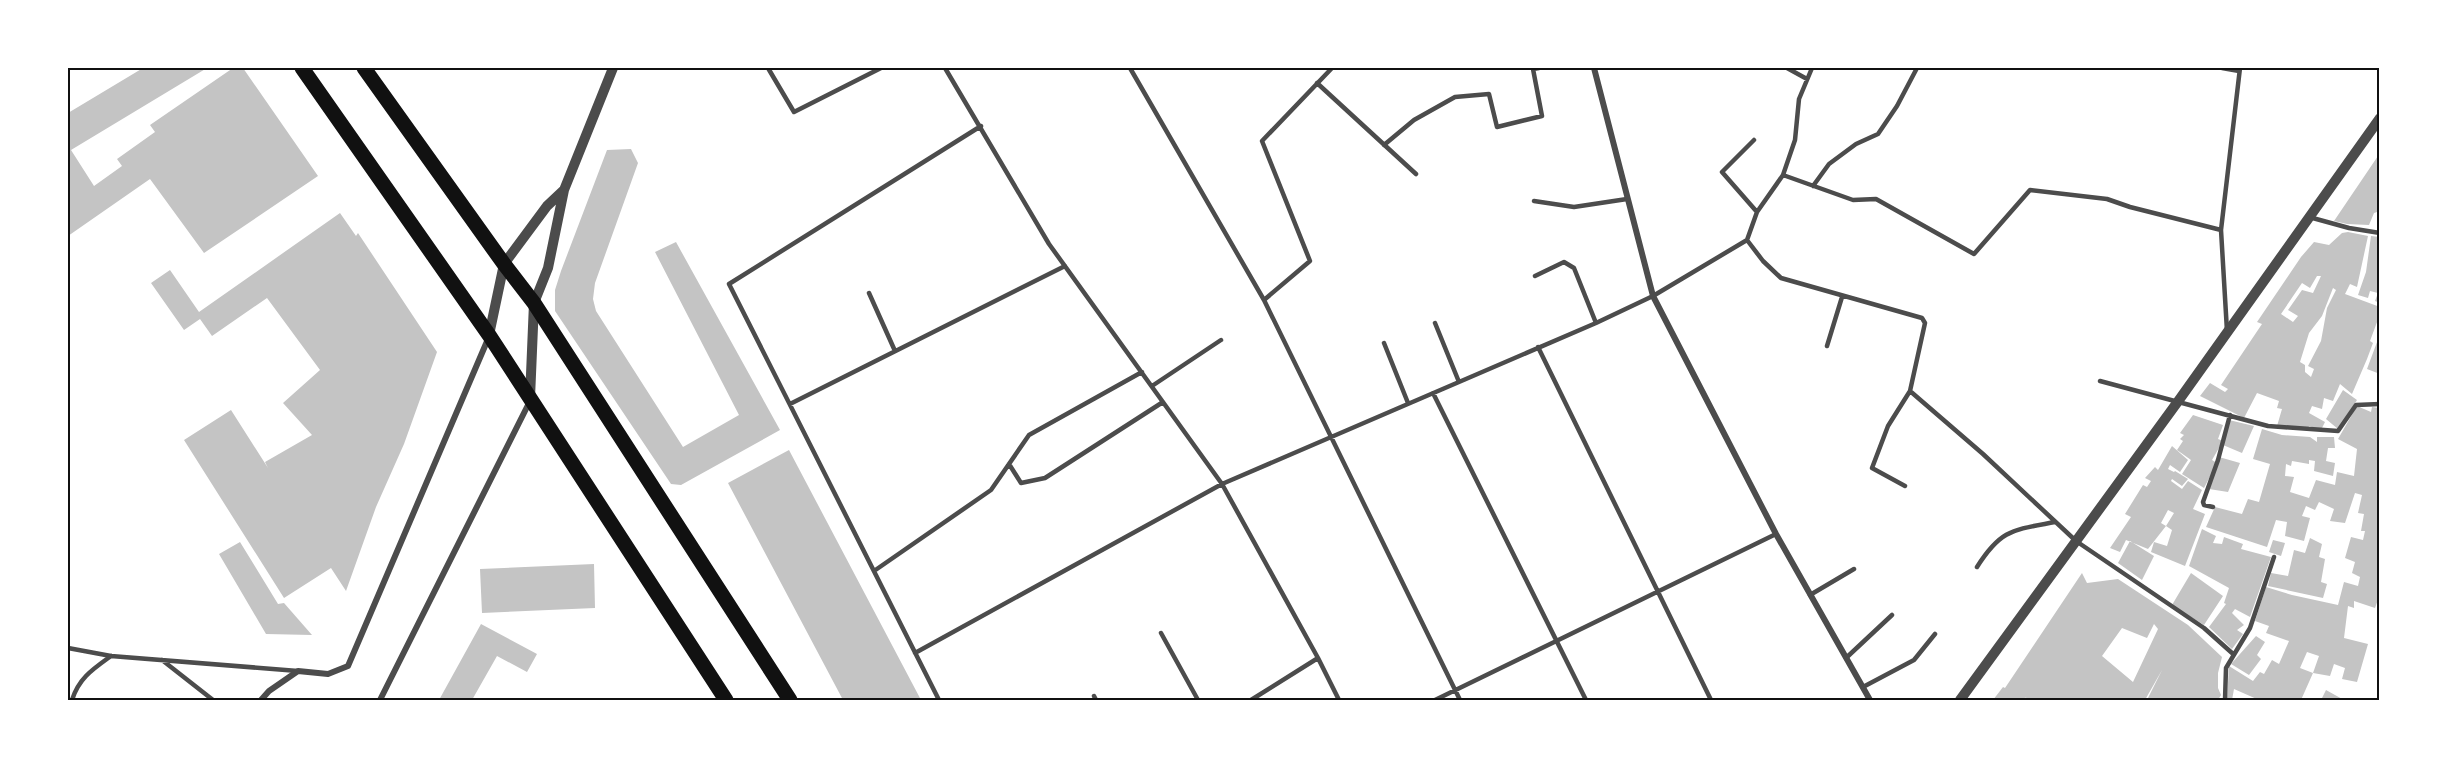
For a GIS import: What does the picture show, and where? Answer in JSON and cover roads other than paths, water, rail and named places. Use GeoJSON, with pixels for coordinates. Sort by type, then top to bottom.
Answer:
{"type":"FeatureCollection","features":[{"type":"Feature","properties":{"kind":"main road"},"geometry":{"type":"LineString","coordinates":[[302,68],[489,335],[726,700]]}},
{"type":"Feature","properties":{"kind":"main road"},"geometry":{"type":"LineString","coordinates":[[364,68],[534,303],[790,700]]}},
{"type":"Feature","properties":{"kind":"street"},"geometry":{"type":"LineString","coordinates":[[380,700],[530,400],[534,303],[548,268],[564,190],[613,68]]}},
{"type":"Feature","properties":{"kind":"street"},"geometry":{"type":"LineString","coordinates":[[1594,68],[1653,296],[1776,534],[1870,700]]}},
{"type":"Feature","properties":{"kind":"street"},"geometry":{"type":"LineString","coordinates":[[1960,700],[2179,400],[2379,118]]}},
{"type":"Feature","properties":{"kind":"street"},"geometry":{"type":"LineString","coordinates":[[261,700],[269,691],[298,671],[328,674],[348,666],[489,335],[504,264],[547,206],[564,190]]}},
{"type":"Feature","properties":{"kind":"lane"},"geometry":{"type":"LineString","coordinates":[[768,68],[794,112],[881,68]]}},
{"type":"Feature","properties":{"kind":"lane"},"geometry":{"type":"LineString","coordinates":[[945,68],[1049,243],[1222,484],[1318,658],[1338,700]]}},
{"type":"Feature","properties":{"kind":"lane"},"geometry":{"type":"LineString","coordinates":[[1130,68],[1264,300],[1460,700]]}},
{"type":"Feature","properties":{"kind":"lane"},"geometry":{"type":"LineString","coordinates":[[1264,300],[1310,261],[1262,141],[1330,68]]}},
{"type":"Feature","properties":{"kind":"lane"},"geometry":{"type":"LineString","coordinates":[[1384,145],[1414,120],[1455,97],[1489,94],[1497,127],[1542,116],[1533,69],[1539,68]]}},
{"type":"Feature","properties":{"kind":"lane"},"geometry":{"type":"LineString","coordinates":[[1786,68],[1807,79]]}},
{"type":"Feature","properties":{"kind":"lane"},"geometry":{"type":"LineString","coordinates":[[915,653],[1222,484],[1596,323],[1653,296],[1747,240],[1757,212],[1783,175],[1795,140],[1799,99],[1812,68]]}},
{"type":"Feature","properties":{"kind":"lane"},"geometry":{"type":"LineString","coordinates":[[1813,186],[1829,164],[1857,144],[1878,134],[1897,106],[1917,68]]}},
{"type":"Feature","properties":{"kind":"lane"},"geometry":{"type":"LineString","coordinates":[[2222,68],[2240,69],[2221,230],[2227,333]]}},
{"type":"Feature","properties":{"kind":"lane"},"geometry":{"type":"LineString","coordinates":[[1317,83],[1416,174]]}},
{"type":"Feature","properties":{"kind":"lane"},"geometry":{"type":"LineString","coordinates":[[939,700],[729,284],[981,126]]}},
{"type":"Feature","properties":{"kind":"lane"},"geometry":{"type":"LineString","coordinates":[[1754,140],[1722,172],[1757,212]]}},
{"type":"Feature","properties":{"kind":"lane"},"geometry":{"type":"LineString","coordinates":[[1783,175],[1853,200],[1876,199],[1974,254],[2030,190],[2107,199],[2221,230]]}},
{"type":"Feature","properties":{"kind":"lane"},"geometry":{"type":"LineString","coordinates":[[1534,201],[1574,207],[1627,199]]}},
{"type":"Feature","properties":{"kind":"lane"},"geometry":{"type":"LineString","coordinates":[[2309,217],[2349,228],[2379,233]]}},
{"type":"Feature","properties":{"kind":"lane"},"geometry":{"type":"LineString","coordinates":[[1747,240],[1763,261],[1781,278],[1922,318],[1925,323],[1910,391],[1888,426],[1872,468],[1905,486]]}},
{"type":"Feature","properties":{"kind":"lane"},"geometry":{"type":"LineString","coordinates":[[1535,276],[1564,262],[1574,268],[1596,323]]}},
{"type":"Feature","properties":{"kind":"lane"},"geometry":{"type":"LineString","coordinates":[[790,404],[1065,266]]}},
{"type":"Feature","properties":{"kind":"lane"},"geometry":{"type":"LineString","coordinates":[[869,293],[895,351]]}},
{"type":"Feature","properties":{"kind":"lane"},"geometry":{"type":"LineString","coordinates":[[1827,346],[1842,297]]}},
{"type":"Feature","properties":{"kind":"lane"},"geometry":{"type":"LineString","coordinates":[[1435,323],[1459,382]]}},
{"type":"Feature","properties":{"kind":"lane"},"geometry":{"type":"LineString","coordinates":[[1152,386],[1221,340]]}},
{"type":"Feature","properties":{"kind":"lane"},"geometry":{"type":"LineString","coordinates":[[1384,343],[1408,403]]}},
{"type":"Feature","properties":{"kind":"lane"},"geometry":{"type":"LineString","coordinates":[[1538,347],[1711,700]]}},
{"type":"Feature","properties":{"kind":"lane"},"geometry":{"type":"LineString","coordinates":[[874,571],[991,490],[1029,435],[1142,372]]}},
{"type":"Feature","properties":{"kind":"lane"},"geometry":{"type":"LineString","coordinates":[[2100,381],[2179,400],[2268,426],[2338,431],[2356,405],[2379,404]]}},
{"type":"Feature","properties":{"kind":"lane"},"geometry":{"type":"LineString","coordinates":[[1910,391],[1983,454],[2076,541],[2204,628],[2232,653]]}},
{"type":"Feature","properties":{"kind":"lane"},"geometry":{"type":"LineString","coordinates":[[1433,393],[1586,700]]}},
{"type":"Feature","properties":{"kind":"lane"},"geometry":{"type":"LineString","coordinates":[[1009,464],[1021,483],[1045,478],[1163,402]]}},
{"type":"Feature","properties":{"kind":"lane"},"geometry":{"type":"LineString","coordinates":[[2213,507],[2204,505],[2203,502],[2218,460],[2230,414]]}},
{"type":"Feature","properties":{"kind":"lane"},"geometry":{"type":"LineString","coordinates":[[1977,567],[1990,546],[2014,530],[2055,522]]}},
{"type":"Feature","properties":{"kind":"lane"},"geometry":{"type":"LineString","coordinates":[[1435,700],[1776,534]]}},
{"type":"Feature","properties":{"kind":"lane"},"geometry":{"type":"LineString","coordinates":[[2225,700],[2226,668],[2232,653],[2250,628],[2274,557]]}},
{"type":"Feature","properties":{"kind":"lane"},"geometry":{"type":"LineString","coordinates":[[1810,595],[1854,569]]}},
{"type":"Feature","properties":{"kind":"lane"},"geometry":{"type":"LineString","coordinates":[[1846,658],[1892,615]]}},
{"type":"Feature","properties":{"kind":"lane"},"geometry":{"type":"LineString","coordinates":[[1161,633],[1198,700]]}},
{"type":"Feature","properties":{"kind":"lane"},"geometry":{"type":"LineString","coordinates":[[1863,687],[1914,660],[1935,634]]}},
{"type":"Feature","properties":{"kind":"lane"},"geometry":{"type":"LineString","coordinates":[[68,648],[111,656],[298,671]]}},
{"type":"Feature","properties":{"kind":"lane"},"geometry":{"type":"LineString","coordinates":[[72,700],[85,674],[111,656]]}},
{"type":"Feature","properties":{"kind":"lane"},"geometry":{"type":"LineString","coordinates":[[1251,700],[1318,658]]}},
{"type":"Feature","properties":{"kind":"lane"},"geometry":{"type":"LineString","coordinates":[[162,660],[213,700]]}}]}
